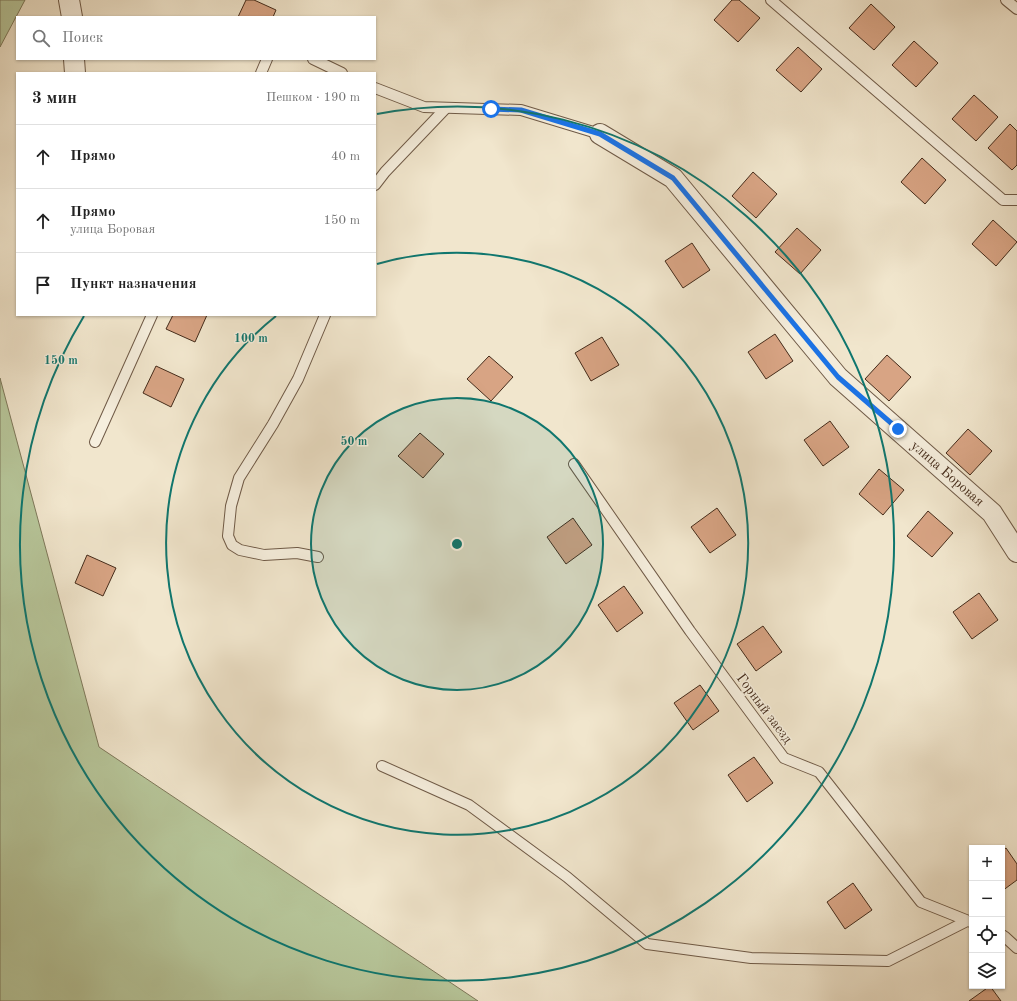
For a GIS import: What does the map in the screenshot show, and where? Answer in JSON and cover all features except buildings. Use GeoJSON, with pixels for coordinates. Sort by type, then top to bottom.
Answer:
{"type":"FeatureCollection","features":[{"type":"Feature","properties":{"kind":"street"},"geometry":{"type":"LineString","coordinates":[[69,0],[72,16]]}},
{"type":"Feature","properties":{"kind":"street"},"geometry":{"type":"LineString","coordinates":[[74,60],[75,72]]}},
{"type":"Feature","properties":{"kind":"street","name":"улица Боровая"},"geometry":{"type":"LineString","coordinates":[[600,134],[673,178],[838,377],[992,513],[1017,552]]}},
{"type":"Feature","properties":{"kind":"lane"},"geometry":{"type":"LineString","coordinates":[[771,0],[1003,200],[1017,200]]}},
{"type":"Feature","properties":{"kind":"lane"},"geometry":{"type":"LineString","coordinates":[[1006,0],[1017,9]]}},
{"type":"Feature","properties":{"kind":"lane"},"geometry":{"type":"LineString","coordinates":[[261,72],[267,60]]}},
{"type":"Feature","properties":{"kind":"lane"},"geometry":{"type":"LineString","coordinates":[[315,60],[340,72]]}},
{"type":"Feature","properties":{"kind":"lane"},"geometry":{"type":"LineString","coordinates":[[376,88],[424,107],[521,110],[600,134]]}},
{"type":"Feature","properties":{"kind":"lane"},"geometry":{"type":"LineString","coordinates":[[376,184],[446,108]]}},
{"type":"Feature","properties":{"kind":"lane"},"geometry":{"type":"LineString","coordinates":[[96,442],[152,316]]}},
{"type":"Feature","properties":{"kind":"lane"},"geometry":{"type":"LineString","coordinates":[[318,557],[297,553],[264,555],[240,550],[232,545],[228,536],[231,506],[239,478],[273,424],[294,385],[325,316]]}},
{"type":"Feature","properties":{"kind":"lane","name":"Горный заезд"},"geometry":{"type":"LineString","coordinates":[[574,464],[690,631],[784,758],[819,772],[921,902],[969,922]]}},
{"type":"Feature","properties":{"kind":"lane"},"geometry":{"type":"LineString","coordinates":[[382,766],[469,805],[567,877],[647,944],[751,958],[888,961],[969,922]]}},
{"type":"Feature","properties":{"kind":"lane"},"geometry":{"type":"LineString","coordinates":[[1005,937],[1017,948]]}},
{"type":"Feature","properties":{"kind":"green space"},"geometry":{"type":"Polygon","coordinates":[[[0,0],[25,0],[16,16],[0,47],[0,0]]]}},
{"type":"Feature","properties":{"kind":"green space"},"geometry":{"type":"Polygon","coordinates":[[[0,378],[99,747],[478,1001],[0,1001],[0,378]]]}},
{"type":"Feature","properties":{"kind":"route"},"geometry":{"type":"LineString","coordinates":[[491,109],[521,110],[600,134],[673,178],[838,377],[898,429]]}}]}
